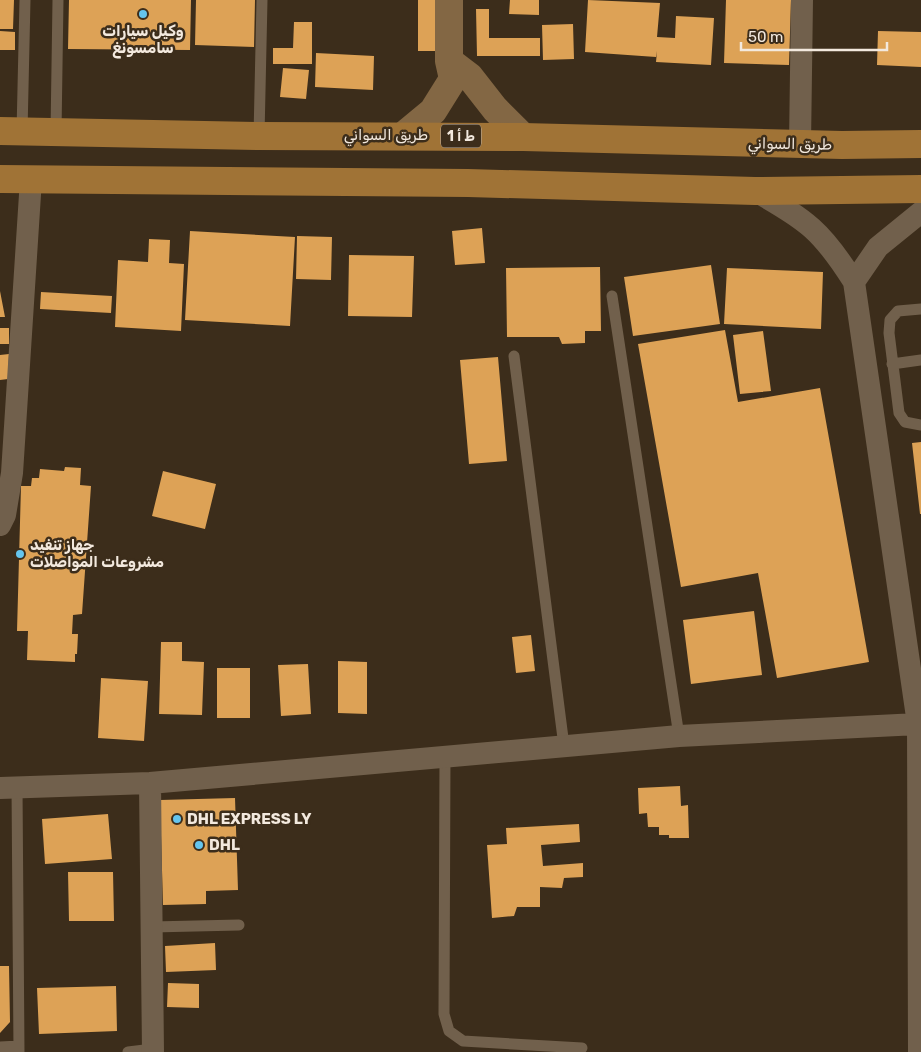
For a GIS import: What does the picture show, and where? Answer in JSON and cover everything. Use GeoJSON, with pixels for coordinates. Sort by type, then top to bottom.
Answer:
{"type":"FeatureCollection","features":[{"type":"Feature","properties":{"kind":"highway","name":"طريق السواني"},"geometry":{"type":"LineString","coordinates":[[11,131],[259,136],[404,135],[800,144],[921,144]]}},
{"type":"Feature","properties":{"kind":"highway"},"geometry":{"type":"LineString","coordinates":[[0,179],[468,182],[755,191],[921,189]]}},
{"type":"Feature","properties":{"kind":"main road"},"geometry":{"type":"LineString","coordinates":[[404,135],[433,110],[453,78],[449,61],[449,0]]}},
{"type":"Feature","properties":{"kind":"main road"},"geometry":{"type":"LineString","coordinates":[[449,61],[470,77],[495,109],[523,137]]}},
{"type":"Feature","properties":{"kind":"street"},"geometry":{"type":"LineString","coordinates":[[800,144],[802,0]]}},
{"type":"Feature","properties":{"kind":"street"},"geometry":{"type":"LineString","coordinates":[[0,525],[5,515],[12,473],[31,179]]}},
{"type":"Feature","properties":{"kind":"street"},"geometry":{"type":"LineString","coordinates":[[755,191],[808,222],[835,251],[854,282],[918,724],[920,777],[920,1052]]}},
{"type":"Feature","properties":{"kind":"street"},"geometry":{"type":"LineString","coordinates":[[854,282],[878,247],[921,212]]}},
{"type":"Feature","properties":{"kind":"street"},"geometry":{"type":"LineString","coordinates":[[8,788],[150,783],[680,736],[918,724]]}},
{"type":"Feature","properties":{"kind":"street"},"geometry":{"type":"LineString","coordinates":[[150,783],[153,1050]]}},
{"type":"Feature","properties":{"kind":"lane"},"geometry":{"type":"LineString","coordinates":[[11,131],[25,0]]}},
{"type":"Feature","properties":{"kind":"lane"},"geometry":{"type":"LineString","coordinates":[[56,132],[58,0]]}},
{"type":"Feature","properties":{"kind":"lane"},"geometry":{"type":"LineString","coordinates":[[259,136],[262,0]]}},
{"type":"Feature","properties":{"kind":"lane"},"geometry":{"type":"LineString","coordinates":[[612,296],[680,736]]}},
{"type":"Feature","properties":{"kind":"lane"},"geometry":{"type":"LineString","coordinates":[[921,309],[898,311],[890,320],[892,364],[899,413],[905,422],[921,425]]}},
{"type":"Feature","properties":{"kind":"lane"},"geometry":{"type":"LineString","coordinates":[[514,356],[564,746]]}},
{"type":"Feature","properties":{"kind":"lane"},"geometry":{"type":"LineString","coordinates":[[892,364],[921,360]]}},
{"type":"Feature","properties":{"kind":"lane"},"geometry":{"type":"LineString","coordinates":[[444,756],[444,1014],[449,1032],[463,1041],[582,1048]]}},
{"type":"Feature","properties":{"kind":"lane"},"geometry":{"type":"LineString","coordinates":[[0,1047],[19,1049],[8,788]]}},
{"type":"Feature","properties":{"kind":"lane"},"geometry":{"type":"LineString","coordinates":[[152,927],[239,926]]}},
{"type":"Feature","properties":{"kind":"lane"},"geometry":{"type":"LineString","coordinates":[[128,1052],[153,1050]]}},
{"type":"Feature","properties":{"kind":"building"},"geometry":{"type":"Polygon","coordinates":[[[0,0],[14,0],[13,29],[0,29],[0,0]]]}},
{"type":"Feature","properties":{"kind":"building"},"geometry":{"type":"Polygon","coordinates":[[[69,0],[191,0],[190,50],[68,49],[69,0]]]}},
{"type":"Feature","properties":{"kind":"building"},"geometry":{"type":"Polygon","coordinates":[[[196,0],[255,0],[254,47],[195,45],[196,0]]]}},
{"type":"Feature","properties":{"kind":"building"},"geometry":{"type":"Polygon","coordinates":[[[418,0],[441,0],[441,51],[418,51],[418,0]]]}},
{"type":"Feature","properties":{"kind":"building"},"geometry":{"type":"Polygon","coordinates":[[[510,0],[539,0],[539,15],[509,14],[510,0]]]}},
{"type":"Feature","properties":{"kind":"building"},"geometry":{"type":"Polygon","coordinates":[[[588,0],[660,3],[657,37],[675,38],[676,16],[714,18],[711,65],[656,62],[657,51],[656,57],[585,52],[588,0]]]}},
{"type":"Feature","properties":{"kind":"building"},"geometry":{"type":"Polygon","coordinates":[[[726,0],[791,0],[789,65],[724,63],[726,0]]]}},
{"type":"Feature","properties":{"kind":"building"},"geometry":{"type":"Polygon","coordinates":[[[476,9],[489,9],[489,38],[540,38],[540,56],[477,56],[476,9]]]}},
{"type":"Feature","properties":{"kind":"building"},"geometry":{"type":"Polygon","coordinates":[[[294,22],[312,22],[312,64],[273,64],[273,48],[293,48],[294,22]]]}},
{"type":"Feature","properties":{"kind":"building"},"geometry":{"type":"Polygon","coordinates":[[[573,24],[574,59],[543,60],[542,25],[573,24]]]}},
{"type":"Feature","properties":{"kind":"building"},"geometry":{"type":"Polygon","coordinates":[[[0,31],[15,32],[15,50],[0,50],[0,31]]]}},
{"type":"Feature","properties":{"kind":"building"},"geometry":{"type":"Polygon","coordinates":[[[878,31],[921,32],[921,67],[877,65],[878,31]]]}},
{"type":"Feature","properties":{"kind":"building"},"geometry":{"type":"Polygon","coordinates":[[[316,53],[374,56],[373,90],[315,87],[316,53]]]}},
{"type":"Feature","properties":{"kind":"building"},"geometry":{"type":"Polygon","coordinates":[[[283,68],[309,70],[306,99],[280,97],[283,68]]]}},
{"type":"Feature","properties":{"kind":"building"},"geometry":{"type":"Polygon","coordinates":[[[482,228],[485,263],[455,265],[452,231],[482,228]]]}},
{"type":"Feature","properties":{"kind":"building"},"geometry":{"type":"Polygon","coordinates":[[[190,231],[295,237],[290,326],[185,320],[190,231]]]}},
{"type":"Feature","properties":{"kind":"building"},"geometry":{"type":"Polygon","coordinates":[[[297,236],[332,237],[331,280],[296,279],[297,236]]]}},
{"type":"Feature","properties":{"kind":"building"},"geometry":{"type":"Polygon","coordinates":[[[149,239],[170,240],[169,263],[184,264],[181,331],[115,327],[118,260],[148,262],[149,239]]]}},
{"type":"Feature","properties":{"kind":"building"},"geometry":{"type":"Polygon","coordinates":[[[349,255],[414,256],[412,317],[348,316],[349,255]]]}},
{"type":"Feature","properties":{"kind":"building"},"geometry":{"type":"Polygon","coordinates":[[[711,265],[720,324],[633,336],[624,277],[711,265]]]}},
{"type":"Feature","properties":{"kind":"building"},"geometry":{"type":"Polygon","coordinates":[[[600,267],[601,331],[585,331],[585,343],[562,344],[559,337],[507,337],[506,268],[600,267]]]}},
{"type":"Feature","properties":{"kind":"building"},"geometry":{"type":"Polygon","coordinates":[[[727,268],[823,272],[821,329],[724,324],[727,268]]]}},
{"type":"Feature","properties":{"kind":"building"},"geometry":{"type":"Polygon","coordinates":[[[0,291],[5,317],[0,317],[0,291]]]}},
{"type":"Feature","properties":{"kind":"building"},"geometry":{"type":"Polygon","coordinates":[[[41,292],[112,296],[111,313],[40,309],[41,292]]]}},
{"type":"Feature","properties":{"kind":"building"},"geometry":{"type":"Polygon","coordinates":[[[0,328],[9,328],[9,344],[0,344],[0,328]]]}},
{"type":"Feature","properties":{"kind":"building"},"geometry":{"type":"Polygon","coordinates":[[[725,330],[738,402],[820,388],[869,662],[777,678],[758,573],[681,587],[638,344],[725,330]]]}},
{"type":"Feature","properties":{"kind":"building"},"geometry":{"type":"Polygon","coordinates":[[[763,331],[771,391],[740,394],[733,335],[763,331]]]}},
{"type":"Feature","properties":{"kind":"building"},"geometry":{"type":"Polygon","coordinates":[[[9,354],[8,379],[0,380],[0,355],[9,354]]]}},
{"type":"Feature","properties":{"kind":"building"},"geometry":{"type":"Polygon","coordinates":[[[498,357],[507,461],[469,464],[460,360],[498,357]]]}},
{"type":"Feature","properties":{"kind":"building"},"geometry":{"type":"Polygon","coordinates":[[[921,442],[921,514],[920,514],[912,443],[921,442]]]}},
{"type":"Feature","properties":{"kind":"building"},"geometry":{"type":"Polygon","coordinates":[[[65,467],[81,468],[80,485],[91,486],[82,614],[73,615],[72,634],[78,634],[77,654],[75,654],[75,662],[27,660],[28,631],[17,631],[21,486],[31,486],[32,478],[39,478],[40,469],[64,471],[65,467]]]}},
{"type":"Feature","properties":{"kind":"building"},"geometry":{"type":"Polygon","coordinates":[[[163,471],[216,484],[205,529],[152,516],[163,471]]]}},
{"type":"Feature","properties":{"kind":"building"},"geometry":{"type":"Polygon","coordinates":[[[754,611],[762,675],[691,684],[683,620],[754,611]]]}},
{"type":"Feature","properties":{"kind":"building"},"geometry":{"type":"Polygon","coordinates":[[[531,635],[535,671],[516,673],[512,637],[531,635]]]}},
{"type":"Feature","properties":{"kind":"building"},"geometry":{"type":"Polygon","coordinates":[[[161,642],[182,642],[182,661],[204,662],[202,715],[159,714],[161,642]]]}},
{"type":"Feature","properties":{"kind":"building"},"geometry":{"type":"Polygon","coordinates":[[[338,661],[367,662],[367,714],[338,713],[338,661]]]}},
{"type":"Feature","properties":{"kind":"building"},"geometry":{"type":"Polygon","coordinates":[[[308,664],[311,714],[281,716],[278,665],[308,664]]]}},
{"type":"Feature","properties":{"kind":"building"},"geometry":{"type":"Polygon","coordinates":[[[217,668],[250,668],[250,718],[217,718],[217,668]]]}},
{"type":"Feature","properties":{"kind":"building"},"geometry":{"type":"Polygon","coordinates":[[[101,678],[148,681],[144,741],[98,738],[101,678]]]}},
{"type":"Feature","properties":{"kind":"building"},"geometry":{"type":"Polygon","coordinates":[[[680,786],[681,806],[688,805],[689,838],[669,838],[669,835],[659,835],[659,827],[648,827],[647,813],[639,814],[638,788],[680,786]]]}},
{"type":"Feature","properties":{"kind":"building","name":"DHL"},"geometry":{"type":"Polygon","coordinates":[[[235,798],[238,890],[206,891],[206,904],[163,905],[160,800],[235,798]]]}},
{"type":"Feature","properties":{"kind":"building"},"geometry":{"type":"Polygon","coordinates":[[[108,814],[112,859],[45,864],[42,819],[108,814]]]}},
{"type":"Feature","properties":{"kind":"building"},"geometry":{"type":"Polygon","coordinates":[[[579,824],[580,842],[541,845],[543,866],[583,863],[583,877],[564,878],[562,888],[540,887],[540,907],[517,907],[514,916],[492,918],[487,845],[507,844],[506,828],[579,824]]]}},
{"type":"Feature","properties":{"kind":"building"},"geometry":{"type":"Polygon","coordinates":[[[68,872],[113,872],[114,921],[69,921],[68,872]]]}},
{"type":"Feature","properties":{"kind":"building"},"geometry":{"type":"Polygon","coordinates":[[[215,943],[216,970],[166,972],[165,946],[215,943]]]}},
{"type":"Feature","properties":{"kind":"building"},"geometry":{"type":"Polygon","coordinates":[[[0,966],[9,966],[10,1022],[0,1033],[0,966]]]}},
{"type":"Feature","properties":{"kind":"building"},"geometry":{"type":"Polygon","coordinates":[[[168,983],[199,984],[199,1008],[167,1007],[168,983]]]}},
{"type":"Feature","properties":{"kind":"building"},"geometry":{"type":"Polygon","coordinates":[[[116,986],[117,1031],[39,1034],[37,988],[116,986]]]}},
{"type":"Feature","properties":{"kind":"place","name":"وكيل سيارات سامسونغ"},"geometry":{"type":"Point","coordinates":[143,14]}},
{"type":"Feature","properties":{"kind":"place","name":"جهاز تنفيد مشروعات المواصلات"},"geometry":{"type":"Point","coordinates":[20,554]}},
{"type":"Feature","properties":{"kind":"place","name":"DHL EXPRESS LY"},"geometry":{"type":"Point","coordinates":[177,819]}},
{"type":"Feature","properties":{"kind":"place","name":"DHL"},"geometry":{"type":"Point","coordinates":[199,845]}}]}
